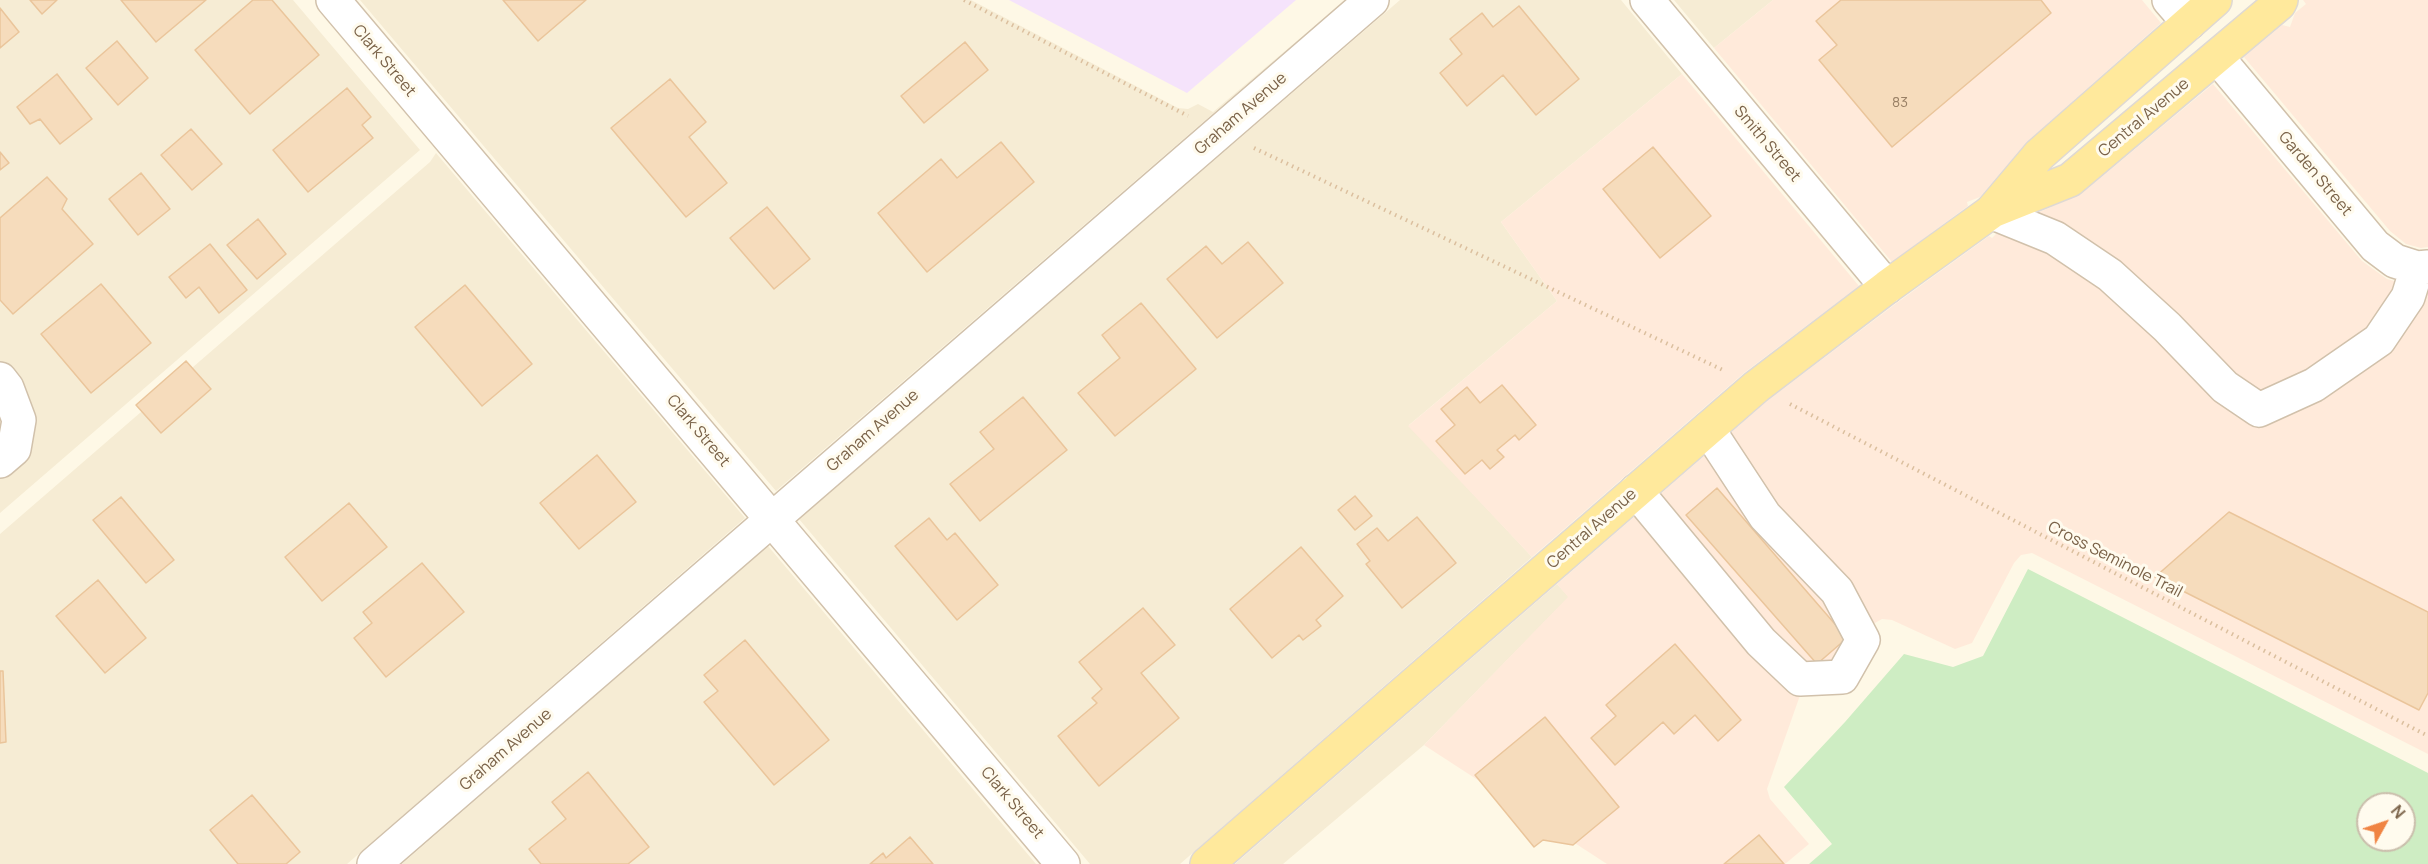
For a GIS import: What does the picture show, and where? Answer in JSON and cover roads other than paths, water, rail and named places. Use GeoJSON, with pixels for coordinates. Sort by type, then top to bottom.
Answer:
{"type":"FeatureCollection","features":[{"type":"Feature","properties":{"kind":"main road","name":"Central Avenue"},"geometry":{"type":"LineString","coordinates":[[1991,212],[2039,155],[2179,12],[2215,0]]}},
{"type":"Feature","properties":{"kind":"main road","name":"Central Avenue"},"geometry":{"type":"LineString","coordinates":[[1207,864],[1756,387],[1887,287],[1991,212],[2070,180],[2280,2]]}},
{"type":"Feature","properties":{"kind":"street","name":"Clark Street"},"geometry":{"type":"LineString","coordinates":[[333,0],[1063,864]]}},
{"type":"Feature","properties":{"kind":"street","name":"Graham Avenue"},"geometry":{"type":"LineString","coordinates":[[374,864],[1372,0]]}},
{"type":"Feature","properties":{"kind":"street","name":"Smith Street"},"geometry":{"type":"LineString","coordinates":[[1647,0],[1887,287]]}},
{"type":"Feature","properties":{"kind":"street","name":"Garden Street"},"geometry":{"type":"LineString","coordinates":[[2217,57],[2375,246],[2395,261],[2424,272]]}},
{"type":"Feature","properties":{"kind":"street"},"geometry":{"type":"LineString","coordinates":[[1991,212],[2055,238],[2110,275],[2167,327],[2225,387],[2259,410],[2314,385],[2379,340],[2424,272]]}},
{"type":"Feature","properties":{"kind":"street"},"geometry":{"type":"LineString","coordinates":[[0,380],[7,388],[19,420],[14,449],[0,461]]}},
{"type":"Feature","properties":{"kind":"street"},"geometry":{"type":"LineString","coordinates":[[1636,491],[1761,642],[1800,679],[1842,677],[1863,640],[1837,591],[1765,516],[1708,429]]}}]}
